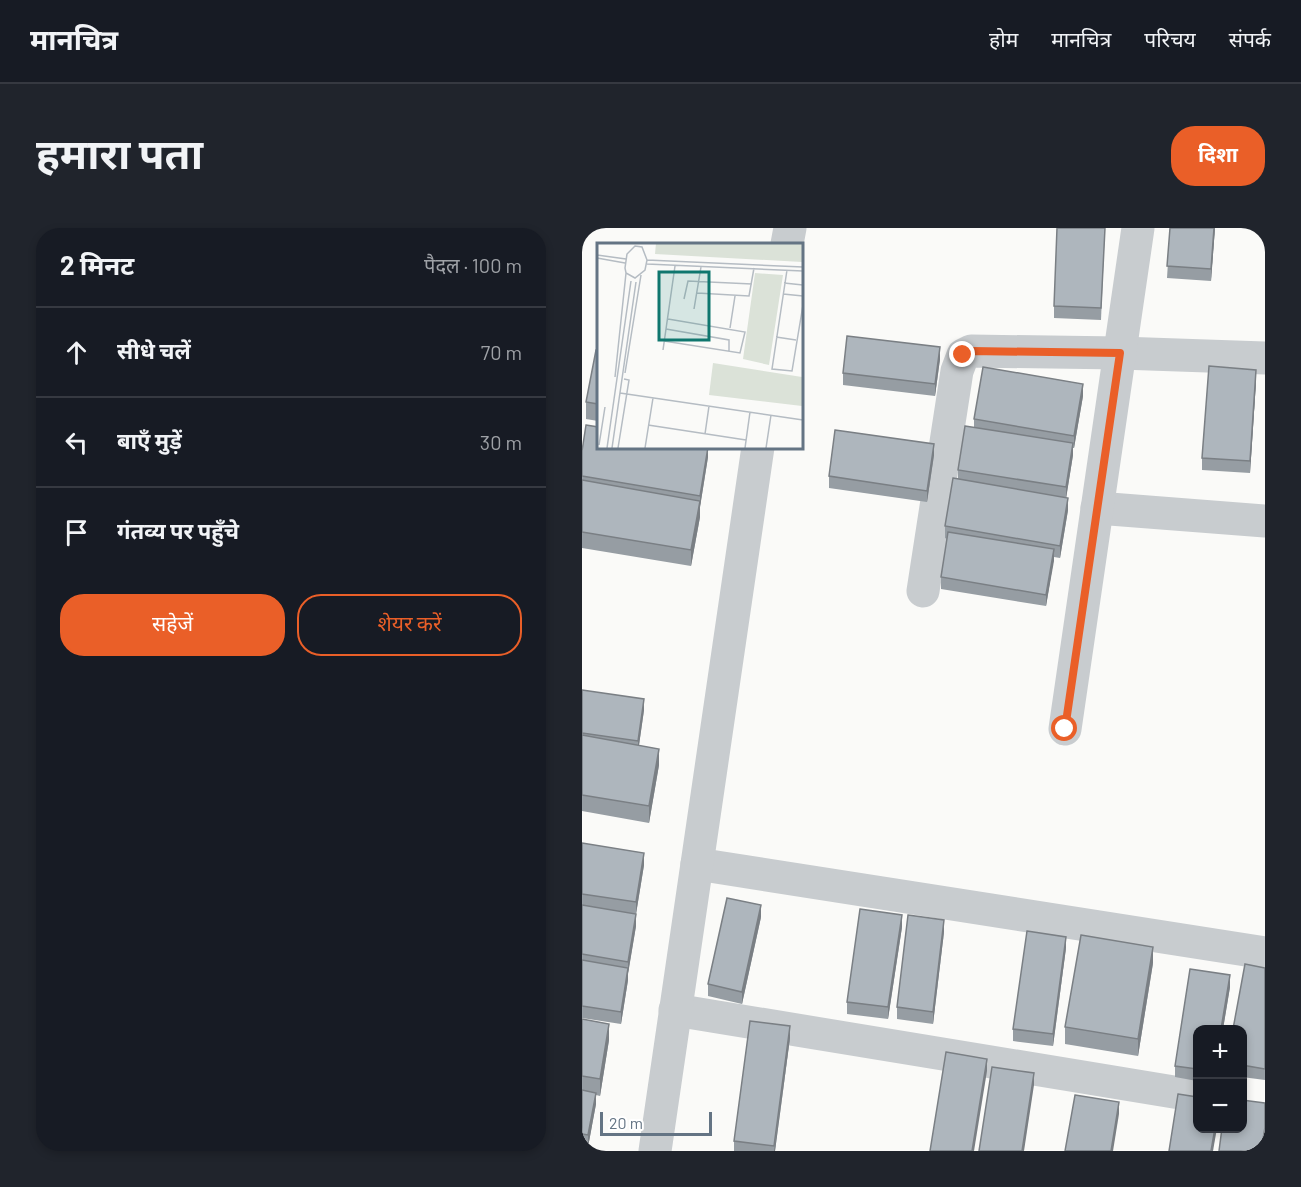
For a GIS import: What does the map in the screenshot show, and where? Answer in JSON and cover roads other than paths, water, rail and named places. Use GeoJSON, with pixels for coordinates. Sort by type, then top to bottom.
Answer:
{"type":"FeatureCollection","features":[{"type":"Feature","properties":{"kind":"street"},"geometry":{"type":"LineString","coordinates":[[787,243],[790,228]]}},
{"type":"Feature","properties":{"kind":"street"},"geometry":{"type":"LineString","coordinates":[[1065,729],[1138,228]]}},
{"type":"Feature","properties":{"kind":"street"},"geometry":{"type":"LineString","coordinates":[[923,591],[957,371],[963,355],[971,351],[1265,358]]}},
{"type":"Feature","properties":{"kind":"street"},"geometry":{"type":"LineString","coordinates":[[655,1151],[758,448]]}},
{"type":"Feature","properties":{"kind":"street"},"geometry":{"type":"LineString","coordinates":[[1097,508],[1265,521]]}},
{"type":"Feature","properties":{"kind":"street"},"geometry":{"type":"LineString","coordinates":[[697,864],[1265,953]]}},
{"type":"Feature","properties":{"kind":"street"},"geometry":{"type":"LineString","coordinates":[[675,1010],[1193,1095]]}}]}
